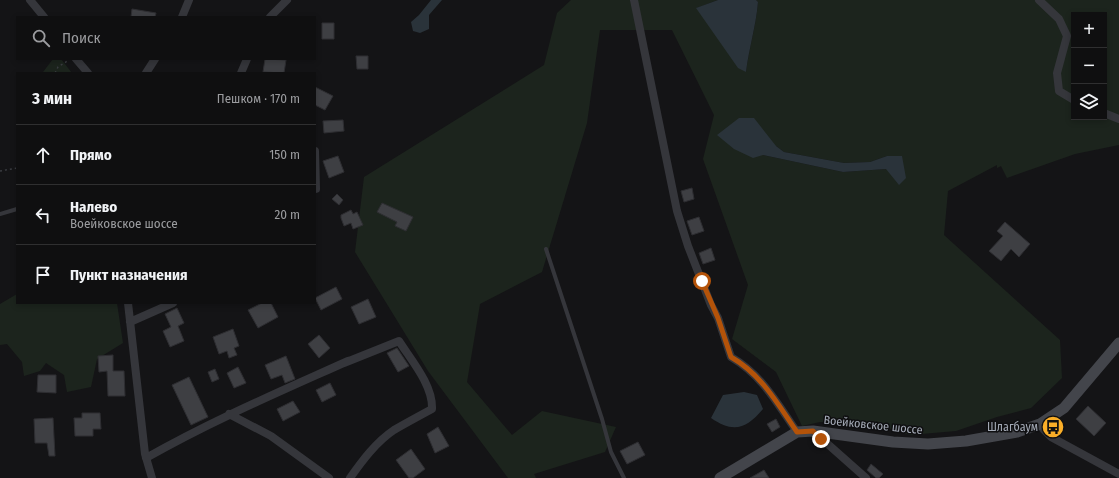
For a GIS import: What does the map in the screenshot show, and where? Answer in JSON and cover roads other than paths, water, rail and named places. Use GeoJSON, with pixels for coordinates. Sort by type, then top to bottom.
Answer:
{"type":"FeatureCollection","features":[{"type":"Feature","properties":{"kind":"street"},"geometry":{"type":"LineString","coordinates":[[30,0],[43,16]]}},
{"type":"Feature","properties":{"kind":"street"},"geometry":{"type":"LineString","coordinates":[[182,16],[189,0]]}},
{"type":"Feature","properties":{"kind":"street"},"geometry":{"type":"LineString","coordinates":[[271,16],[287,0]]}},
{"type":"Feature","properties":{"kind":"street"},"geometry":{"type":"LineString","coordinates":[[634,0],[677,211],[688,246],[711,305],[718,318],[731,357],[745,365],[756,375],[797,432]]}},
{"type":"Feature","properties":{"kind":"street"},"geometry":{"type":"LineString","coordinates":[[1039,0],[1059,18],[1067,36],[1057,74],[1059,91],[1071,98]]}},
{"type":"Feature","properties":{"kind":"street"},"geometry":{"type":"LineString","coordinates":[[77,60],[87,72]]}},
{"type":"Feature","properties":{"kind":"street"},"geometry":{"type":"LineString","coordinates":[[147,72],[154,60]]}},
{"type":"Feature","properties":{"kind":"street"},"geometry":{"type":"LineString","coordinates":[[241,72],[247,60]]}},
{"type":"Feature","properties":{"kind":"street"},"geometry":{"type":"LineString","coordinates":[[1107,114],[1119,118]]}},
{"type":"Feature","properties":{"kind":"street"},"geometry":{"type":"LineString","coordinates":[[128,304],[146,458],[152,478]]}},
{"type":"Feature","properties":{"kind":"street"},"geometry":{"type":"LineString","coordinates":[[130,322],[171,304]]}},
{"type":"Feature","properties":{"kind":"street"},"geometry":{"type":"LineString","coordinates":[[146,458],[186,435],[229,414],[346,362],[399,341],[425,382],[432,402],[432,409],[393,431],[378,444],[350,478]]}},
{"type":"Feature","properties":{"kind":"street","name":"Воейковское шоссе"},"geometry":{"type":"LineString","coordinates":[[720,478],[797,432],[813,431],[892,442],[928,444],[966,441],[1017,432],[1040,424],[1064,408],[1119,342]]}},
{"type":"Feature","properties":{"kind":"street"},"geometry":{"type":"LineString","coordinates":[[229,414],[270,436],[329,478]]}},
{"type":"Feature","properties":{"kind":"street"},"geometry":{"type":"LineString","coordinates":[[1040,424],[1051,437],[1119,474]]}},
{"type":"Feature","properties":{"kind":"street"},"geometry":{"type":"LineString","coordinates":[[813,431],[866,478]]}},
{"type":"Feature","properties":{"kind":"lane"},"geometry":{"type":"LineString","coordinates":[[0,214],[16,209]]}},
{"type":"Feature","properties":{"kind":"lane"},"geometry":{"type":"LineString","coordinates":[[546,249],[602,419],[611,452],[624,478]]}},
{"type":"Feature","properties":{"kind":"place","name":"Шлагбаум"},"geometry":{"type":"Point","coordinates":[1053,427]}}]}
